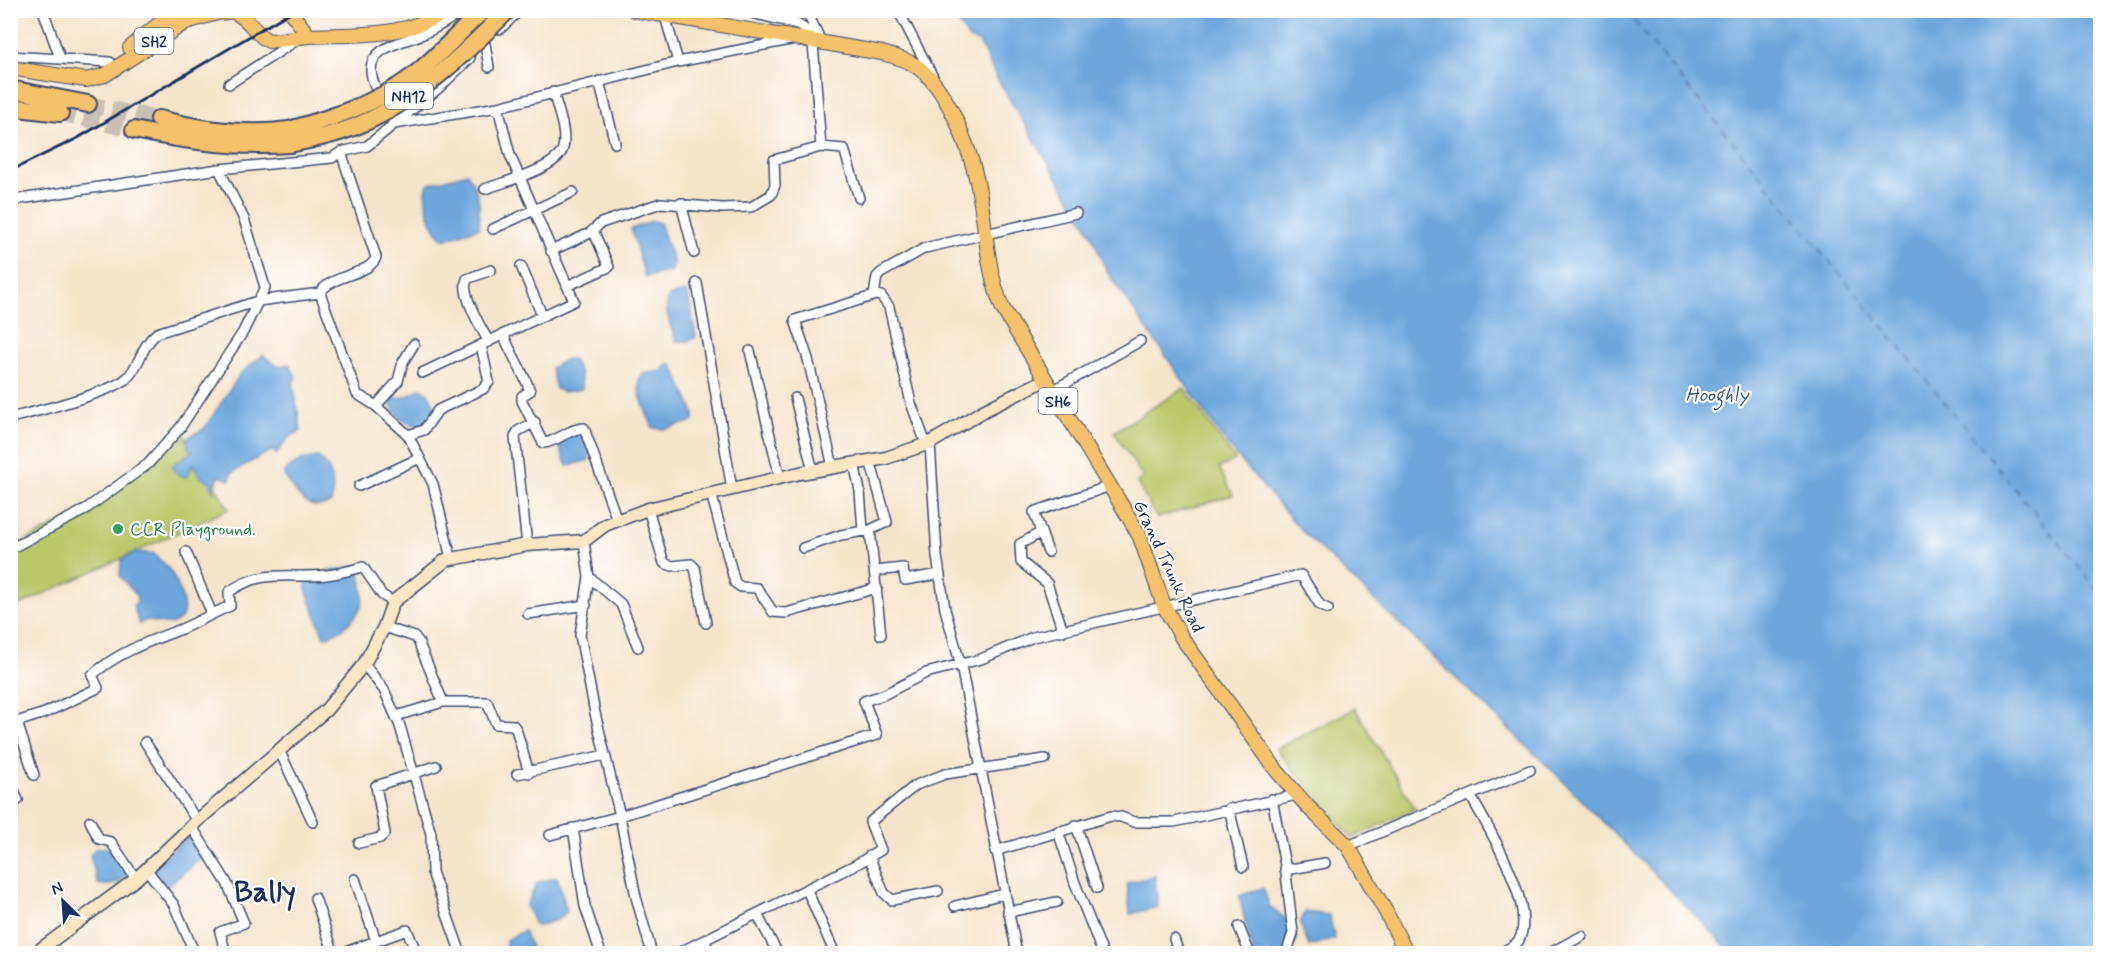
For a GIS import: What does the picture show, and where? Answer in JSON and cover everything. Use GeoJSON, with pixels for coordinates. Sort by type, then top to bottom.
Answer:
{"type":"FeatureCollection","features":[{"type":"Feature","properties":{"kind":"highway","name":"NH12"},"geometry":{"type":"LineString","coordinates":[[159,119],[227,131],[268,132],[289,137],[375,100],[412,77],[483,10]]}},
{"type":"Feature","properties":{"kind":"highway","name":"NH12"},"geometry":{"type":"LineString","coordinates":[[134,130],[244,146],[352,127],[389,109],[421,88],[508,10]]}},
{"type":"Feature","properties":{"kind":"highway"},"geometry":{"type":"LineString","coordinates":[[10,89],[88,104]]}},
{"type":"Feature","properties":{"kind":"highway"},"geometry":{"type":"LineString","coordinates":[[10,107],[60,113]]}},
{"type":"Feature","properties":{"kind":"main road","name":"SH2"},"geometry":{"type":"LineString","coordinates":[[10,68],[76,78],[98,78],[160,24],[184,10]]}},
{"type":"Feature","properties":{"kind":"main road"},"geometry":{"type":"LineString","coordinates":[[289,10],[304,37]]}},
{"type":"Feature","properties":{"kind":"main road","name":"SH2"},"geometry":{"type":"LineString","coordinates":[[76,78],[186,22],[216,14],[241,12],[264,39],[269,41],[304,37],[388,34],[416,26],[449,10]]}},
{"type":"Feature","properties":{"kind":"main road","name":"Grand Trunk Road"},"geometry":{"type":"LineString","coordinates":[[634,10],[792,39],[820,41],[873,51],[911,62],[922,70],[941,93],[960,133],[976,179],[984,236],[996,293],[1048,385],[1140,537],[1164,606],[1202,669],[1297,795],[1348,846],[1407,954]]}},
{"type":"Feature","properties":{"kind":"street"},"geometry":{"type":"LineString","coordinates":[[43,10],[60,58]]}},
{"type":"Feature","properties":{"kind":"street"},"geometry":{"type":"LineString","coordinates":[[394,124],[372,77],[371,68],[375,58],[382,49],[422,34],[464,10]]}},
{"type":"Feature","properties":{"kind":"street"},"geometry":{"type":"LineString","coordinates":[[10,203],[31,197],[219,169],[332,158],[341,152],[368,146],[440,87],[520,10]]}},
{"type":"Feature","properties":{"kind":"street"},"geometry":{"type":"LineString","coordinates":[[739,10],[797,24],[820,41]]}},
{"type":"Feature","properties":{"kind":"street"},"geometry":{"type":"LineString","coordinates":[[806,10],[820,41],[821,147]]}},
{"type":"Feature","properties":{"kind":"street"},"geometry":{"type":"LineString","coordinates":[[898,10],[941,93]]}},
{"type":"Feature","properties":{"kind":"street"},"geometry":{"type":"LineString","coordinates":[[665,16],[678,62]]}},
{"type":"Feature","properties":{"kind":"street"},"geometry":{"type":"LineString","coordinates":[[229,84],[304,37]]}},
{"type":"Feature","properties":{"kind":"street"},"geometry":{"type":"LineString","coordinates":[[394,124],[498,106],[678,62],[792,39]]}},
{"type":"Feature","properties":{"kind":"street"},"geometry":{"type":"LineString","coordinates":[[485,44],[489,67]]}},
{"type":"Feature","properties":{"kind":"street"},"geometry":{"type":"LineString","coordinates":[[10,56],[110,62]]}},
{"type":"Feature","properties":{"kind":"street"},"geometry":{"type":"LineString","coordinates":[[599,81],[615,142]]}},
{"type":"Feature","properties":{"kind":"street"},"geometry":{"type":"LineString","coordinates":[[485,189],[552,162],[563,147],[553,92]]}},
{"type":"Feature","properties":{"kind":"street"},"geometry":{"type":"LineString","coordinates":[[422,374],[574,301],[510,155],[498,106]]}},
{"type":"Feature","properties":{"kind":"street"},"geometry":{"type":"LineString","coordinates":[[551,251],[593,230],[601,223],[622,214],[661,203],[722,208],[751,207],[771,195],[775,185],[774,160],[821,147],[844,149],[859,198]]}},
{"type":"Feature","properties":{"kind":"street"},"geometry":{"type":"LineString","coordinates":[[10,418],[112,388],[134,370],[146,342],[157,333],[258,301],[320,293],[331,282],[367,268],[375,262],[376,257],[341,152]]}},
{"type":"Feature","properties":{"kind":"street"},"geometry":{"type":"LineString","coordinates":[[10,549],[82,511],[148,464],[180,428],[243,332],[265,287],[244,219],[219,169]]}},
{"type":"Feature","properties":{"kind":"street"},"geometry":{"type":"LineString","coordinates":[[493,229],[535,212],[573,192]]}},
{"type":"Feature","properties":{"kind":"street"},"geometry":{"type":"LineString","coordinates":[[681,203],[694,253]]}},
{"type":"Feature","properties":{"kind":"street"},"geometry":{"type":"LineString","coordinates":[[874,295],[878,275],[917,252],[937,245],[1076,213]]}},
{"type":"Feature","properties":{"kind":"street"},"geometry":{"type":"LineString","coordinates":[[567,286],[609,267],[593,230]]}},
{"type":"Feature","properties":{"kind":"street"},"geometry":{"type":"LineString","coordinates":[[521,267],[542,315]]}},
{"type":"Feature","properties":{"kind":"street"},"geometry":{"type":"LineString","coordinates":[[408,435],[424,430],[438,410],[483,389],[489,382],[485,344],[465,287],[467,279],[491,270]]}},
{"type":"Feature","properties":{"kind":"street"},"geometry":{"type":"LineString","coordinates":[[697,283],[732,489]]}},
{"type":"Feature","properties":{"kind":"street"},"geometry":{"type":"LineString","coordinates":[[320,293],[357,394],[376,406],[408,435],[433,484],[452,558]]}},
{"type":"Feature","properties":{"kind":"street"},"geometry":{"type":"LineString","coordinates":[[833,467],[808,359],[795,320],[874,295],[881,296],[889,307],[908,393],[928,444],[945,609],[961,666],[982,770],[995,851],[1017,954]]}},
{"type":"Feature","properties":{"kind":"street"},"geometry":{"type":"LineString","coordinates":[[504,336],[516,364],[524,373],[530,391],[522,396],[522,401],[535,422],[543,443],[552,442],[577,428],[584,428],[617,520]]}},
{"type":"Feature","properties":{"kind":"street"},"geometry":{"type":"LineString","coordinates":[[34,954],[147,870],[194,824],[326,710],[364,664],[384,627],[393,602],[433,568],[452,558],[527,545],[584,541],[605,525],[648,509],[780,478],[886,458],[928,444],[985,410],[1048,385],[1140,341]]}},
{"type":"Feature","properties":{"kind":"street"},"geometry":{"type":"LineString","coordinates":[[376,406],[398,381],[403,362],[414,344]]}},
{"type":"Feature","properties":{"kind":"street"},"geometry":{"type":"LineString","coordinates":[[750,351],[780,478]]}},
{"type":"Feature","properties":{"kind":"street"},"geometry":{"type":"LineString","coordinates":[[795,398],[813,471]]}},
{"type":"Feature","properties":{"kind":"street"},"geometry":{"type":"LineString","coordinates":[[527,545],[515,437],[518,431],[535,422]]}},
{"type":"Feature","properties":{"kind":"street"},"geometry":{"type":"LineString","coordinates":[[359,486],[420,458]]}},
{"type":"Feature","properties":{"kind":"street"},"geometry":{"type":"LineString","coordinates":[[803,548],[884,524],[887,519],[870,460]]}},
{"type":"Feature","properties":{"kind":"street"},"geometry":{"type":"LineString","coordinates":[[854,463],[875,572],[881,635]]}},
{"type":"Feature","properties":{"kind":"street"},"geometry":{"type":"LineString","coordinates":[[1048,552],[1034,512],[1110,486]]}},
{"type":"Feature","properties":{"kind":"street"},"geometry":{"type":"LineString","coordinates":[[711,493],[735,583],[741,587],[757,588],[773,612],[786,612],[877,588]]}},
{"type":"Feature","properties":{"kind":"street"},"geometry":{"type":"LineString","coordinates":[[648,509],[664,563],[672,566],[691,564],[695,568],[706,623]]}},
{"type":"Feature","properties":{"kind":"street"},"geometry":{"type":"LineString","coordinates":[[1040,533],[1020,544],[1021,562],[1047,583],[1063,631]]}},
{"type":"Feature","properties":{"kind":"street"},"geometry":{"type":"LineString","coordinates":[[584,541],[590,577],[580,635],[636,897],[652,954]]}},
{"type":"Feature","properties":{"kind":"street"},"geometry":{"type":"LineString","coordinates":[[186,552],[212,614]]}},
{"type":"Feature","properties":{"kind":"street"},"geometry":{"type":"LineString","coordinates":[[34,775],[14,723],[98,688],[92,675],[104,665],[133,646],[182,629],[230,606],[229,592],[245,580],[262,576],[326,575],[363,567],[382,595],[393,602]]}},
{"type":"Feature","properties":{"kind":"street"},"geometry":{"type":"LineString","coordinates":[[875,572],[903,568],[905,580],[940,574]]}},
{"type":"Feature","properties":{"kind":"street"},"geometry":{"type":"LineString","coordinates":[[550,835],[620,816],[877,735],[864,701],[883,695],[926,673],[961,666],[1022,641],[1300,575],[1320,605],[1328,609]]}},
{"type":"Feature","properties":{"kind":"street"},"geometry":{"type":"LineString","coordinates":[[590,577],[621,604],[638,647]]}},
{"type":"Feature","properties":{"kind":"street"},"geometry":{"type":"LineString","coordinates":[[528,614],[586,605]]}},
{"type":"Feature","properties":{"kind":"street"},"geometry":{"type":"LineString","coordinates":[[384,627],[415,637],[443,702]]}},
{"type":"Feature","properties":{"kind":"street"},"geometry":{"type":"LineString","coordinates":[[364,664],[384,690],[396,716],[431,834],[432,872],[461,954]]}},
{"type":"Feature","properties":{"kind":"street"},"geometry":{"type":"LineString","coordinates":[[396,716],[443,702],[489,704],[496,724],[513,725],[516,729],[529,772]]}},
{"type":"Feature","properties":{"kind":"street"},"geometry":{"type":"LineString","coordinates":[[145,742],[227,883],[244,923],[220,932],[226,954]]}},
{"type":"Feature","properties":{"kind":"street"},"geometry":{"type":"LineString","coordinates":[[279,750],[313,822]]}},
{"type":"Feature","properties":{"kind":"street"},"geometry":{"type":"LineString","coordinates":[[517,774],[605,755]]}},
{"type":"Feature","properties":{"kind":"street"},"geometry":{"type":"LineString","coordinates":[[676,954],[807,890],[881,850],[870,822],[916,785],[945,774],[1045,759]]}},
{"type":"Feature","properties":{"kind":"street"},"geometry":{"type":"LineString","coordinates":[[359,843],[380,838],[385,833],[376,786],[436,766]]}},
{"type":"Feature","properties":{"kind":"street"},"geometry":{"type":"LineString","coordinates":[[1348,846],[1530,770]]}},
{"type":"Feature","properties":{"kind":"street"},"geometry":{"type":"LineString","coordinates":[[10,781],[18,800],[10,802]]}},
{"type":"Feature","properties":{"kind":"street"},"geometry":{"type":"LineString","coordinates":[[995,851],[1076,825],[1116,816],[1134,822],[1161,823],[1297,795]]}},
{"type":"Feature","properties":{"kind":"street"},"geometry":{"type":"LineString","coordinates":[[1470,795],[1509,867],[1523,918],[1519,939],[1515,944],[1496,954]]}},
{"type":"Feature","properties":{"kind":"street"},"geometry":{"type":"LineString","coordinates":[[1272,799],[1285,870],[1293,933],[1287,951],[1281,954]]}},
{"type":"Feature","properties":{"kind":"street"},"geometry":{"type":"LineString","coordinates":[[1229,808],[1243,867]]}},
{"type":"Feature","properties":{"kind":"street"},"geometry":{"type":"LineString","coordinates":[[90,821],[99,839],[111,842],[136,879]]}},
{"type":"Feature","properties":{"kind":"street"},"geometry":{"type":"LineString","coordinates":[[1076,825],[1097,888]]}},
{"type":"Feature","properties":{"kind":"street"},"geometry":{"type":"LineString","coordinates":[[573,828],[583,898],[601,954]]}},
{"type":"Feature","properties":{"kind":"street"},"geometry":{"type":"LineString","coordinates":[[1058,831],[1077,890],[1103,954]]}},
{"type":"Feature","properties":{"kind":"street"},"geometry":{"type":"LineString","coordinates":[[869,856],[884,893],[892,900],[938,891]]}},
{"type":"Feature","properties":{"kind":"street"},"geometry":{"type":"LineString","coordinates":[[1285,870],[1324,863]]}},
{"type":"Feature","properties":{"kind":"street"},"geometry":{"type":"LineString","coordinates":[[147,870],[174,905],[195,954]]}},
{"type":"Feature","properties":{"kind":"street"},"geometry":{"type":"LineString","coordinates":[[355,879],[376,941]]}},
{"type":"Feature","properties":{"kind":"street"},"geometry":{"type":"LineString","coordinates":[[807,890],[835,954]]}},
{"type":"Feature","properties":{"kind":"street"},"geometry":{"type":"LineString","coordinates":[[955,906],[1005,894]]}},
{"type":"Feature","properties":{"kind":"street"},"geometry":{"type":"LineString","coordinates":[[315,898],[334,954]]}},
{"type":"Feature","properties":{"kind":"street"},"geometry":{"type":"LineString","coordinates":[[1008,912],[1057,902]]}},
{"type":"Feature","properties":{"kind":"street"},"geometry":{"type":"LineString","coordinates":[[758,914],[778,954]]}},
{"type":"Feature","properties":{"kind":"street"},"geometry":{"type":"LineString","coordinates":[[1239,927],[1250,954]]}},
{"type":"Feature","properties":{"kind":"street"},"geometry":{"type":"LineString","coordinates":[[340,954],[358,950],[407,930],[417,954]]}},
{"type":"Feature","properties":{"kind":"street"},"geometry":{"type":"LineString","coordinates":[[1548,954],[1582,936]]}},
{"type":"Feature","properties":{"kind":"street"},"geometry":{"type":"LineString","coordinates":[[1174,939],[1179,954]]}},
{"type":"Feature","properties":{"kind":"street"},"geometry":{"type":"LineString","coordinates":[[705,940],[709,954]]}},
{"type":"Feature","properties":{"kind":"green space"},"geometry":{"type":"Polygon","coordinates":[[[1184,388],[1235,460],[1219,468],[1233,495],[1157,518],[1137,483],[1143,477],[1114,432],[1184,388]]]}},
{"type":"Feature","properties":{"kind":"green space","name":"CCR Playground."},"geometry":{"type":"Polygon","coordinates":[[[180,428],[229,509],[11,609],[11,549],[83,511],[148,464],[180,428]]]}},
{"type":"Feature","properties":{"kind":"green space"},"geometry":{"type":"Polygon","coordinates":[[[1355,708],[1415,809],[1352,838],[1276,749],[1355,708]]]}},
{"type":"Feature","properties":{"kind":"water","name":"Hooghly"},"geometry":{"type":"Polygon","coordinates":[[[951,11],[2100,11],[2100,953],[1732,953],[1558,776],[1301,530],[1230,448],[1107,272],[1090,231],[996,77],[979,42],[969,39],[951,11]]]}},
{"type":"Feature","properties":{"kind":"water"},"geometry":{"type":"Polygon","coordinates":[[[467,173],[478,199],[479,228],[445,239],[431,222],[426,198],[428,184],[467,173]]]}},
{"type":"Feature","properties":{"kind":"water"},"geometry":{"type":"Polygon","coordinates":[[[652,221],[660,223],[674,264],[671,271],[645,277],[631,229],[652,221]]]}},
{"type":"Feature","properties":{"kind":"water"},"geometry":{"type":"Polygon","coordinates":[[[688,293],[696,337],[689,341],[676,341],[668,318],[667,302],[669,296],[688,293]]]}},
{"type":"Feature","properties":{"kind":"water"},"geometry":{"type":"Polygon","coordinates":[[[263,355],[277,366],[289,364],[296,376],[293,384],[301,431],[289,437],[276,454],[272,450],[231,473],[230,480],[219,476],[213,492],[211,482],[201,477],[193,464],[187,477],[179,475],[172,466],[192,451],[188,448],[187,438],[204,429],[241,373],[263,355]]]}},
{"type":"Feature","properties":{"kind":"water"},"geometry":{"type":"Polygon","coordinates":[[[567,359],[572,359],[580,372],[582,389],[563,392],[556,389],[551,368],[567,359]]]}},
{"type":"Feature","properties":{"kind":"water"},"geometry":{"type":"Polygon","coordinates":[[[667,364],[672,364],[694,413],[694,421],[665,429],[653,428],[642,401],[639,379],[642,374],[662,371],[667,364]]]}},
{"type":"Feature","properties":{"kind":"water"},"geometry":{"type":"Polygon","coordinates":[[[421,388],[428,393],[435,407],[424,426],[417,426],[402,419],[389,400],[408,396],[421,388]]]}},
{"type":"Feature","properties":{"kind":"water"},"geometry":{"type":"Polygon","coordinates":[[[584,431],[591,444],[589,460],[567,466],[556,439],[584,431]]]}},
{"type":"Feature","properties":{"kind":"water"},"geometry":{"type":"Polygon","coordinates":[[[318,457],[327,466],[333,484],[331,503],[323,506],[315,506],[303,500],[284,475],[284,472],[301,460],[318,457]]]}},
{"type":"Feature","properties":{"kind":"water"},"geometry":{"type":"Polygon","coordinates":[[[133,553],[153,553],[170,571],[183,601],[184,609],[178,622],[167,624],[146,620],[139,624],[133,605],[138,603],[136,595],[120,576],[121,560],[133,553]]]}},
{"type":"Feature","properties":{"kind":"water"},"geometry":{"type":"Polygon","coordinates":[[[359,566],[363,599],[358,612],[343,628],[324,637],[306,589],[307,575],[359,566]]]}},
{"type":"Feature","properties":{"kind":"water"},"geometry":{"type":"Polygon","coordinates":[[[193,836],[208,853],[166,887],[153,869],[187,837],[193,836]]]}},
{"type":"Feature","properties":{"kind":"water"},"geometry":{"type":"Polygon","coordinates":[[[96,848],[114,848],[129,871],[123,879],[108,885],[98,884],[90,855],[96,848]]]}},
{"type":"Feature","properties":{"kind":"water"},"geometry":{"type":"Polygon","coordinates":[[[1155,876],[1158,907],[1130,914],[1127,883],[1155,876]]]}},
{"type":"Feature","properties":{"kind":"water"},"geometry":{"type":"Polygon","coordinates":[[[557,877],[567,911],[557,920],[536,926],[526,906],[537,883],[557,877]]]}},
{"type":"Feature","properties":{"kind":"water"},"geometry":{"type":"Polygon","coordinates":[[[1263,888],[1270,907],[1289,921],[1297,940],[1287,953],[1253,953],[1239,896],[1263,888]]]}},
{"type":"Feature","properties":{"kind":"water"},"geometry":{"type":"Polygon","coordinates":[[[1305,912],[1329,915],[1335,939],[1309,946],[1300,923],[1305,912]]]}},
{"type":"Feature","properties":{"kind":"water"},"geometry":{"type":"Polygon","coordinates":[[[524,931],[533,953],[506,953],[506,940],[524,931]]]}},
{"type":"Feature","properties":{"kind":"ferry route"},"geometry":{"type":"LineString","coordinates":[[1625,10],[2100,593]]}},
{"type":"Feature","properties":{"kind":"tunnel"},"geometry":{"type":"LineString","coordinates":[[88,104],[159,119]]}},
{"type":"Feature","properties":{"kind":"tunnel"},"geometry":{"type":"LineString","coordinates":[[60,113],[134,130]]}},
{"type":"Feature","properties":{"kind":"railway"},"geometry":{"type":"LineString","coordinates":[[10,171],[78,138],[294,10]]}},
{"type":"Feature","properties":{"kind":"place","name":"CCR Playground."},"geometry":{"type":"Point","coordinates":[118,529]}},
{"type":"Feature","properties":{"kind":"district","name":"Bally"},"geometry":{"type":"Point","coordinates":[265,891]}}]}
